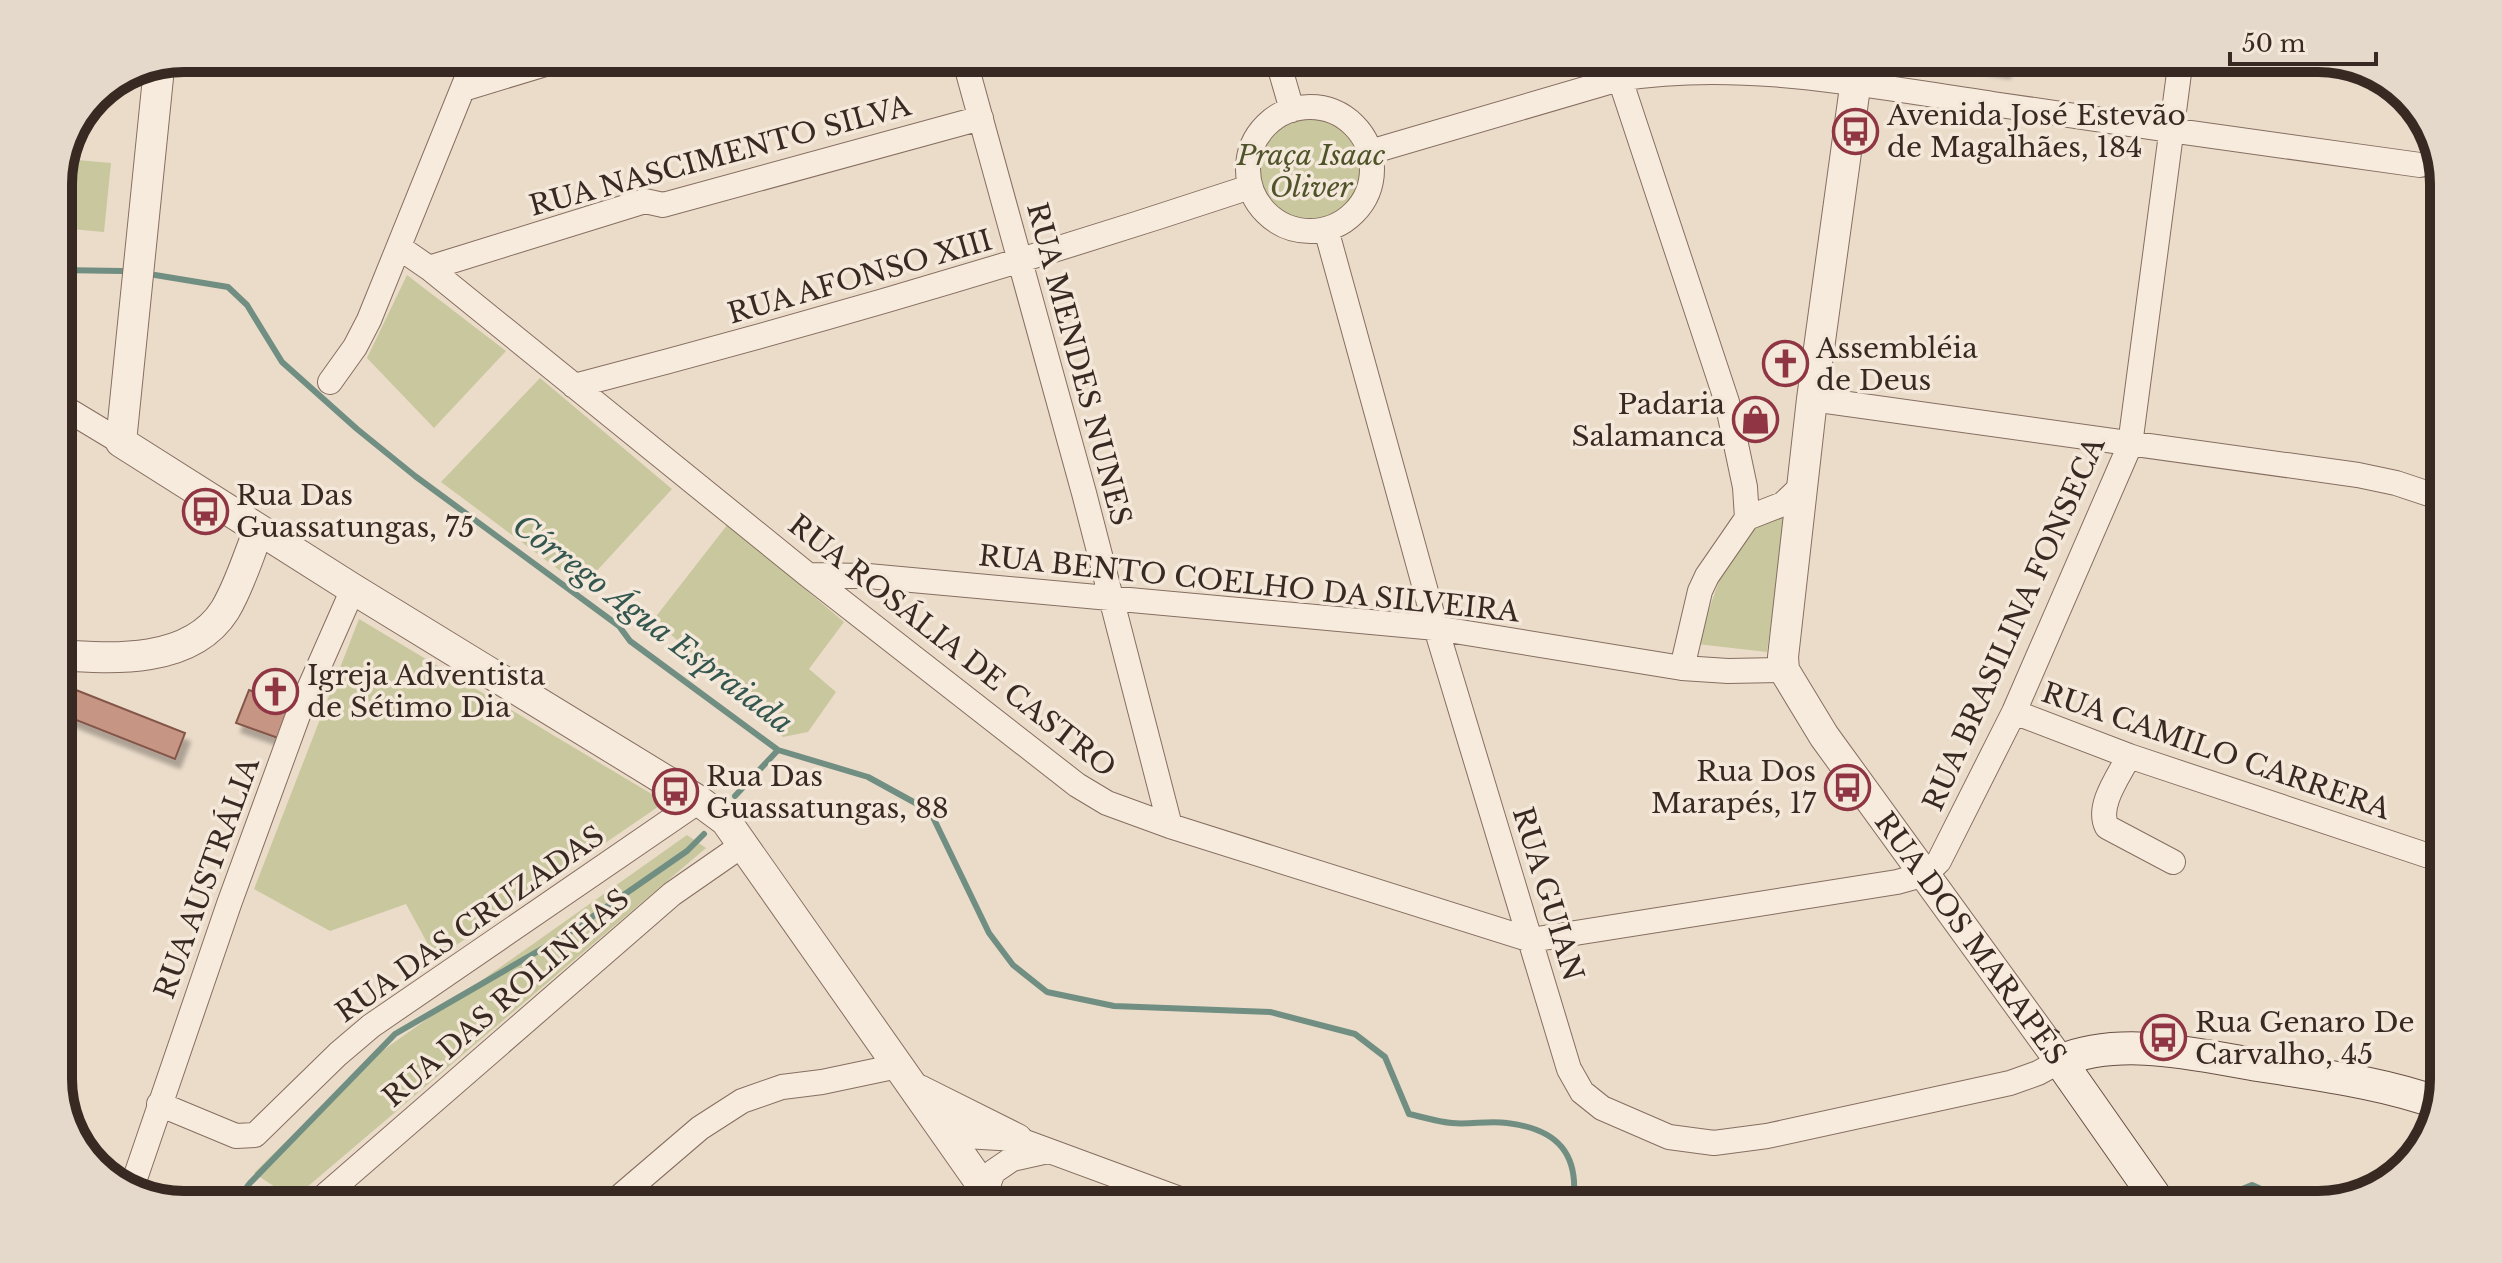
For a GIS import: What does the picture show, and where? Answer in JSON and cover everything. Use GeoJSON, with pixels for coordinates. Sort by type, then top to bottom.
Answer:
{"type":"FeatureCollection","features":[{"type":"Feature","properties":{"kind":"main road"},"geometry":{"type":"LineString","coordinates":[[2060,1061],[2104,1049],[2165,1050],[2309,1073],[2428,1099]]}},
{"type":"Feature","properties":{"kind":"main road","name":"RUA DOS MARAPÉS"},"geometry":{"type":"LineString","coordinates":[[2060,1061],[2151,1191]]}},
{"type":"Feature","properties":{"kind":"street"},"geometry":{"type":"LineString","coordinates":[[330,382],[355,347],[369,320],[470,72]]}},
{"type":"Feature","properties":{"kind":"street"},"geometry":{"type":"LineString","coordinates":[[463,89],[519,72]]}},
{"type":"Feature","properties":{"kind":"street","name":"RUA MENDES NUNES"},"geometry":{"type":"LineString","coordinates":[[968,72],[1170,826]]}},
{"type":"Feature","properties":{"kind":"street"},"geometry":{"type":"LineString","coordinates":[[1281,72],[1292,110]]}},
{"type":"Feature","properties":{"kind":"street"},"geometry":{"type":"LineString","coordinates":[[1370,152],[1604,72]]}},
{"type":"Feature","properties":{"kind":"street"},"geometry":{"type":"LineString","coordinates":[[1617,72],[1727,402],[1745,487],[1747,518]]}},
{"type":"Feature","properties":{"kind":"street"},"geometry":{"type":"LineString","coordinates":[[1661,72],[1711,72]]}},
{"type":"Feature","properties":{"kind":"street"},"geometry":{"type":"LineString","coordinates":[[1784,670],[1812,399],[1858,72]]}},
{"type":"Feature","properties":{"kind":"street"},"geometry":{"type":"LineString","coordinates":[[1863,72],[2172,132],[2420,165]]}},
{"type":"Feature","properties":{"kind":"street","name":"RUA BRASILINA FONSECA"},"geometry":{"type":"LineString","coordinates":[[1926,874],[1939,861],[2014,712],[2130,445],[2179,72]]}},
{"type":"Feature","properties":{"kind":"street"},"geometry":{"type":"LineString","coordinates":[[121,442],[158,75]]}},
{"type":"Feature","properties":{"kind":"street"},"geometry":{"type":"LineString","coordinates":[[1312,107],[1331,111],[1348,120],[1362,134],[1370,152],[1372,171],[1369,191],[1359,208],[1344,221],[1326,229],[1307,231],[1288,228],[1258,204],[1250,187],[1248,168],[1251,149],[1261,132],[1275,118],[1292,110],[1312,107]]}},
{"type":"Feature","properties":{"kind":"street","name":"RUA NASCIMENTO SILVA"},"geometry":{"type":"LineString","coordinates":[[429,268],[645,201],[663,205],[981,118]]}},
{"type":"Feature","properties":{"kind":"street","name":"RUA AFONSO XIII"},"geometry":{"type":"LineString","coordinates":[[574,386],[781,331],[1021,261],[1250,187]]}},
{"type":"Feature","properties":{"kind":"street","name":"RUA GUIAN"},"geometry":{"type":"LineString","coordinates":[[1326,229],[1375,417],[1436,628],[1569,1069],[1582,1092],[1602,1108],[1669,1137],[1714,1143],[1767,1136],[2010,1083],[2060,1061]]}},
{"type":"Feature","properties":{"kind":"street","name":"RUA ROSÁLIA DE CASTRO"},"geometry":{"type":"LineString","coordinates":[[400,248],[429,268],[808,575],[1077,785],[1107,803],[1170,826],[1531,940],[1897,882],[1926,874]]}},
{"type":"Feature","properties":{"kind":"street"},"geometry":{"type":"LineString","coordinates":[[1812,399],[2366,477],[2430,494]]}},
{"type":"Feature","properties":{"kind":"street"},"geometry":{"type":"LineString","coordinates":[[72,412],[699,801],[726,821],[986,1191]]}},
{"type":"Feature","properties":{"kind":"street"},"geometry":{"type":"LineString","coordinates":[[1682,668],[1700,591],[1707,576],[1747,518],[1783,504],[1803,485]]}},
{"type":"Feature","properties":{"kind":"street"},"geometry":{"type":"LineString","coordinates":[[72,655],[157,653],[206,631],[225,610],[259,530]]}},
{"type":"Feature","properties":{"kind":"street","name":"RUA BENTO COELHO DA SILVEIRA"},"geometry":{"type":"LineString","coordinates":[[808,575],[868,576],[1436,628],[1682,668],[1784,670]]}},
{"type":"Feature","properties":{"kind":"street","name":"RUA AUSTRÁLIA"},"geometry":{"type":"LineString","coordinates":[[134,1179],[301,707],[353,589]]}},
{"type":"Feature","properties":{"kind":"street","name":"RUA DOS MARAPÉS"},"geometry":{"type":"LineString","coordinates":[[1784,670],[1824,736],[2060,1061]]}},
{"type":"Feature","properties":{"kind":"street","name":"RUA CAMILO CARRERA"},"geometry":{"type":"LineString","coordinates":[[2014,712],[2129,756],[2430,856]]}},
{"type":"Feature","properties":{"kind":"street"},"geometry":{"type":"LineString","coordinates":[[2129,756],[2104,808],[2103,819],[2107,827],[2173,862]]}},
{"type":"Feature","properties":{"kind":"street","name":"RUA DAS CRUZADAS"},"geometry":{"type":"LineString","coordinates":[[159,1104],[236,1136],[255,1135],[371,1026],[699,801]]}},
{"type":"Feature","properties":{"kind":"street","name":"RUA DAS ROLINHAS"},"geometry":{"type":"LineString","coordinates":[[330,1191],[672,894],[744,844]]}},
{"type":"Feature","properties":{"kind":"street"},"geometry":{"type":"LineString","coordinates":[[626,1191],[700,1128],[742,1101],[782,1087],[905,1076],[1017,1139],[1158,1191]]}},
{"type":"Feature","properties":{"kind":"street"},"geometry":{"type":"LineString","coordinates":[[946,1135],[1017,1139]]}},
{"type":"Feature","properties":{"kind":"street"},"geometry":{"type":"LineString","coordinates":[[992,1191],[993,1172],[1012,1159],[1048,1151]]}},
{"type":"Feature","properties":{"kind":"green space","name":"Praça Isaac Oliver"},"geometry":{"type":"Polygon","coordinates":[[[1311,115],[1332,120],[1350,132],[1362,150],[1367,171],[1362,192],[1350,210],[1332,222],[1311,227],[1290,222],[1272,210],[1260,192],[1255,171],[1260,150],[1272,132],[1290,120],[1311,115]]]}},
{"type":"Feature","properties":{"kind":"green space"},"geometry":{"type":"Polygon","coordinates":[[[75,160],[111,163],[104,232],[72,229],[75,160]]]}},
{"type":"Feature","properties":{"kind":"green space"},"geometry":{"type":"Polygon","coordinates":[[[407,275],[506,351],[434,428],[367,358],[407,275]]]}},
{"type":"Feature","properties":{"kind":"green space"},"geometry":{"type":"Polygon","coordinates":[[[540,378],[672,489],[582,587],[441,482],[540,378]]]}},
{"type":"Feature","properties":{"kind":"green space"},"geometry":{"type":"Polygon","coordinates":[[[1780,514],[1784,527],[1767,652],[1697,644],[1720,578],[1761,518],[1780,514]]]}},
{"type":"Feature","properties":{"kind":"green space"},"geometry":{"type":"Polygon","coordinates":[[[728,524],[844,622],[809,669],[836,692],[808,732],[783,737],[654,619],[728,524]]]}},
{"type":"Feature","properties":{"kind":"green space"},"geometry":{"type":"Polygon","coordinates":[[[359,619],[665,802],[436,959],[406,904],[330,931],[254,889],[359,619]]]}},
{"type":"Feature","properties":{"kind":"green space"},"geometry":{"type":"Polygon","coordinates":[[[687,835],[706,848],[302,1191],[281,1191],[254,1173],[365,1063],[687,835]]]}},
{"type":"Feature","properties":{"kind":"building"},"geometry":{"type":"Polygon","coordinates":[[[76,690],[185,733],[175,759],[72,718],[72,700],[76,690]]]}},
{"type":"Feature","properties":{"kind":"building"},"geometry":{"type":"Polygon","coordinates":[[[249,690],[290,705],[278,738],[236,723],[249,690]]]}},
{"type":"Feature","properties":{"kind":"waterway"},"geometry":{"type":"LineString","coordinates":[[72,270],[122,271]]}},
{"type":"Feature","properties":{"kind":"waterway","name":"Córrego Água Espraiada"},"geometry":{"type":"LineString","coordinates":[[155,275],[228,287],[247,305],[282,362],[357,429],[415,476],[619,626],[630,641],[778,750],[868,777],[930,811],[989,933],[1013,965],[1047,992],[1114,1006],[1270,1012],[1355,1034],[1385,1057],[1409,1114],[1452,1123],[1507,1123],[1540,1131],[1562,1147],[1569,1158],[1574,1191]]}},
{"type":"Feature","properties":{"kind":"waterway"},"geometry":{"type":"LineString","coordinates":[[735,796],[778,750]]}},
{"type":"Feature","properties":{"kind":"waterway"},"geometry":{"type":"LineString","coordinates":[[244,1191],[395,1034],[566,935],[687,851],[704,834]]}},
{"type":"Feature","properties":{"kind":"waterway","name":"Córrego Água Espraiada"},"geometry":{"type":"LineString","coordinates":[[2237,1191],[2252,1185],[2266,1191]]}},
{"type":"Feature","properties":{"kind":"place","name":"Avenida José Estevão de Magalhães, 184"},"geometry":{"type":"Point","coordinates":[1856,131]}},
{"type":"Feature","properties":{"kind":"place","name":"Assembléia de Deus"},"geometry":{"type":"Point","coordinates":[1785,364]}},
{"type":"Feature","properties":{"kind":"place","name":"Padaria Salamanca"},"geometry":{"type":"Point","coordinates":[1756,420]}},
{"type":"Feature","properties":{"kind":"place","name":"Rua Das Guassatungas, 75"},"geometry":{"type":"Point","coordinates":[205,511]}},
{"type":"Feature","properties":{"kind":"place","name":"Igreja Adventista de Sétimo Dia"},"geometry":{"type":"Point","coordinates":[276,691]}},
{"type":"Feature","properties":{"kind":"place","name":"Rua Dos Marapés, 17"},"geometry":{"type":"Point","coordinates":[1847,787]}},
{"type":"Feature","properties":{"kind":"place","name":"Rua Das Guassatungas, 88"},"geometry":{"type":"Point","coordinates":[675,792]}},
{"type":"Feature","properties":{"kind":"place","name":"Rua Genaro De Carvalho, 45"},"geometry":{"type":"Point","coordinates":[2164,1038]}}]}
